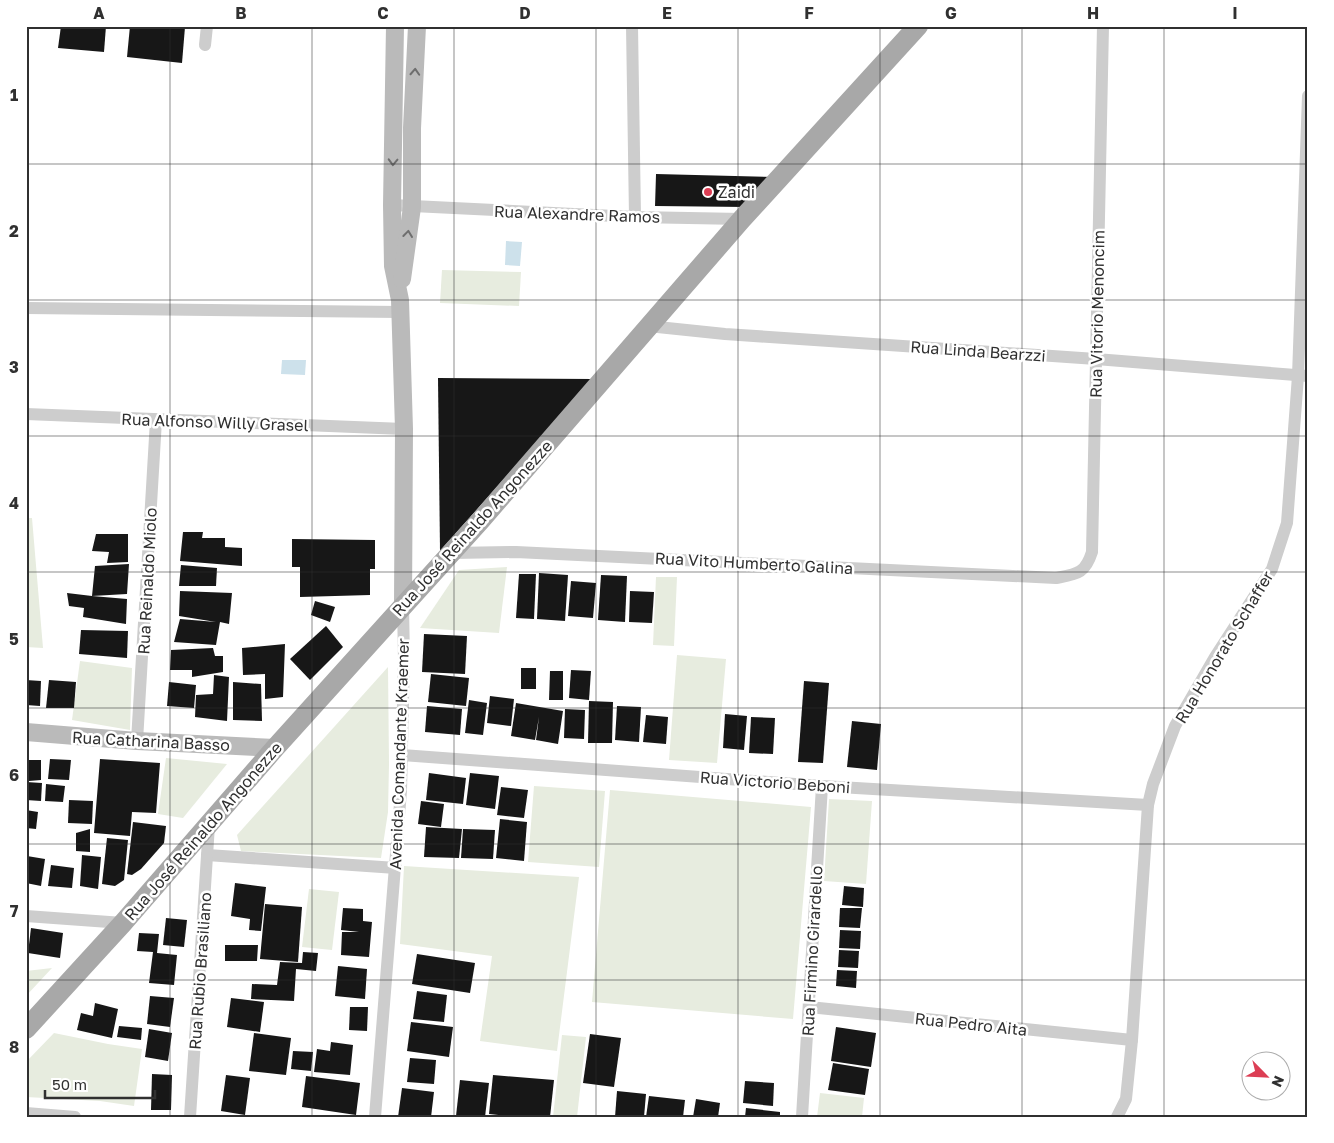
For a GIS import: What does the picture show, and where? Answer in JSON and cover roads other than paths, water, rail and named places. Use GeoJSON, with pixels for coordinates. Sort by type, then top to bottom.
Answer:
{"type":"FeatureCollection","features":[{"type":"Feature","properties":{"kind":"main road","name":"Rua José Reinaldo Angonezze"},"geometry":{"type":"LineString","coordinates":[[26,1029],[123,923],[403,605],[452,553],[742,219],[918,26]]}},
{"type":"Feature","properties":{"kind":"main road"},"geometry":{"type":"LineString","coordinates":[[395,29],[417,29]]}},
{"type":"Feature","properties":{"kind":"main road","name":"Avenida Comandante Kraemer"},"geometry":{"type":"LineString","coordinates":[[395,29],[392,206],[393,266],[400,306],[404,429],[403,605]]}},
{"type":"Feature","properties":{"kind":"main road","name":"Avenida Comandante Kraemer"},"geometry":{"type":"LineString","coordinates":[[400,306],[412,207],[412,128],[417,29]]}},
{"type":"Feature","properties":{"kind":"main road"},"geometry":{"type":"LineString","coordinates":[[394,128],[412,128]]}},
{"type":"Feature","properties":{"kind":"main road","name":"Rua Catharina Basso"},"geometry":{"type":"LineString","coordinates":[[26,732],[138,741],[276,748]]}},
{"type":"Feature","properties":{"kind":"street"},"geometry":{"type":"LineString","coordinates":[[205,44],[207,26]]}},
{"type":"Feature","properties":{"kind":"street"},"geometry":{"type":"LineString","coordinates":[[632,26],[635,217]]}},
{"type":"Feature","properties":{"kind":"street","name":"Rua Vitorio Menoncim"},"geometry":{"type":"LineString","coordinates":[[1056,578],[1078,574],[1088,566],[1092,552],[1103,26]]}},
{"type":"Feature","properties":{"kind":"street","name":"Rua Honorato Schaffer"},"geometry":{"type":"LineString","coordinates":[[1148,805],[1175,726],[1215,657],[1272,569],[1286,524],[1303,376],[1308,96]]}},
{"type":"Feature","properties":{"kind":"street","name":"Rua Alexandre Ramos"},"geometry":{"type":"LineString","coordinates":[[392,206],[635,217],[742,219]]}},
{"type":"Feature","properties":{"kind":"street"},"geometry":{"type":"LineString","coordinates":[[26,308],[400,306]]}},
{"type":"Feature","properties":{"kind":"street","name":"Rua Linda Bearzzi"},"geometry":{"type":"LineString","coordinates":[[648,326],[726,334],[1096,359],[1303,376]]}},
{"type":"Feature","properties":{"kind":"street","name":"Rua Alfonso Willy Grasel"},"geometry":{"type":"LineString","coordinates":[[26,414],[404,429]]}},
{"type":"Feature","properties":{"kind":"street","name":"Rua Reinaldo Miolo"},"geometry":{"type":"LineString","coordinates":[[138,741],[156,420]]}},
{"type":"Feature","properties":{"kind":"street","name":"Rua Vito Humberto Galina"},"geometry":{"type":"LineString","coordinates":[[452,553],[516,552],[1056,578]]}},
{"type":"Feature","properties":{"kind":"street","name":"Avenida Comandante Kraemer"},"geometry":{"type":"LineString","coordinates":[[375,1117],[396,868],[402,755],[403,605]]}},
{"type":"Feature","properties":{"kind":"street","name":"Rua Victorio Beboni"},"geometry":{"type":"LineString","coordinates":[[402,755],[822,786],[1148,805]]}},
{"type":"Feature","properties":{"kind":"street","name":"Rua Firmino Girardello"},"geometry":{"type":"LineString","coordinates":[[802,1117],[822,786]]}},
{"type":"Feature","properties":{"kind":"street"},"geometry":{"type":"LineString","coordinates":[[1117,1117],[1126,1099],[1132,1040],[1148,805]]}},
{"type":"Feature","properties":{"kind":"street","name":"Rua Rubio Brasiliano"},"geometry":{"type":"LineString","coordinates":[[190,1117],[209,824]]}},
{"type":"Feature","properties":{"kind":"street"},"geometry":{"type":"LineString","coordinates":[[207,855],[396,868]]}},
{"type":"Feature","properties":{"kind":"street"},"geometry":{"type":"LineString","coordinates":[[26,916],[123,923]]}},
{"type":"Feature","properties":{"kind":"street","name":"Rua Pedro Aita"},"geometry":{"type":"LineString","coordinates":[[809,1008],[1132,1040]]}},
{"type":"Feature","properties":{"kind":"street"},"geometry":{"type":"LineString","coordinates":[[26,1113],[75,1117]]}},
{"type":"Feature","properties":{"kind":"water"},"geometry":{"type":"Polygon","coordinates":[[[506,241],[522,242],[520,266],[505,265],[506,241]]]}},
{"type":"Feature","properties":{"kind":"water"},"geometry":{"type":"Polygon","coordinates":[[[282,360],[306,360],[305,375],[281,374],[282,360]]]}},
{"type":"Feature","properties":{"kind":"place","name":"Zaidi"},"geometry":{"type":"Point","coordinates":[708,192]}}]}
